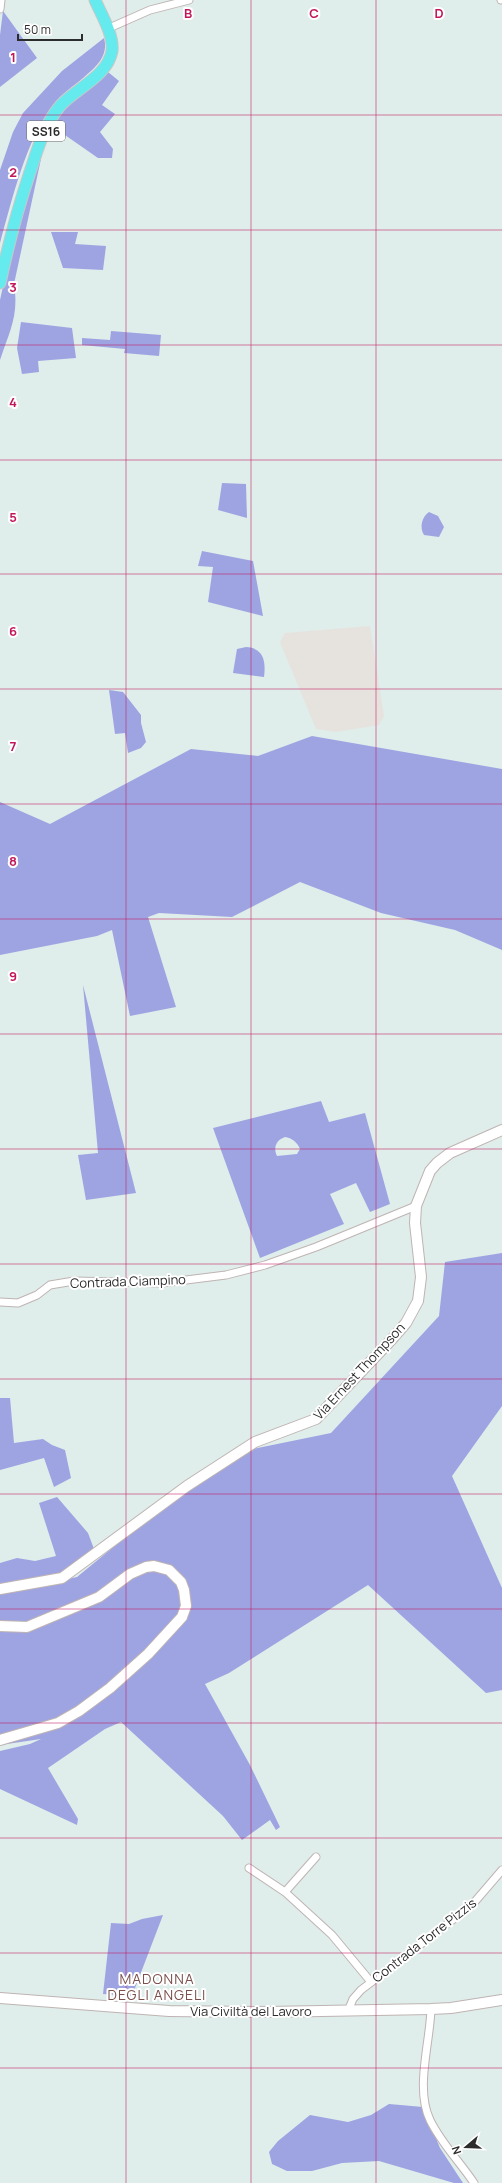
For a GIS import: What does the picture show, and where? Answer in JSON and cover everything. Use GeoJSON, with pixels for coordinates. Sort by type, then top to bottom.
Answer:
{"type":"FeatureCollection","features":[{"type":"Feature","properties":{"kind":"main road","name":"SS16"},"geometry":{"type":"LineString","coordinates":[[0,283],[11,231],[43,136],[61,106],[98,74],[110,59],[112,42],[95,0]]}},
{"type":"Feature","properties":{"kind":"street"},"geometry":{"type":"LineString","coordinates":[[0,9],[1,0]]}},
{"type":"Feature","properties":{"kind":"street"},"geometry":{"type":"LineString","coordinates":[[107,29],[150,10],[189,0]]}},
{"type":"Feature","properties":{"kind":"street","name":"Via Ernest Thompson"},"geometry":{"type":"LineString","coordinates":[[0,1589],[62,1578],[187,1486],[255,1442],[316,1419],[406,1323],[418,1301],[421,1277],[415,1223],[416,1206],[424,1181],[437,1163],[460,1148],[502,1130]]}},
{"type":"Feature","properties":{"kind":"street","name":"Contrada Ciampino"},"geometry":{"type":"LineString","coordinates":[[0,1302],[18,1303],[37,1295],[50,1285],[74,1281],[162,1283],[232,1273],[265,1265],[316,1247],[416,1206]]}},
{"type":"Feature","properties":{"kind":"street"},"geometry":{"type":"LineString","coordinates":[[0,1626],[27,1627],[99,1597],[130,1574],[146,1567],[154,1566],[169,1570],[181,1582],[184,1590],[186,1606],[182,1618],[148,1654],[110,1688],[79,1711],[58,1723],[0,1740]]}},
{"type":"Feature","properties":{"kind":"street"},"geometry":{"type":"LineString","coordinates":[[285,1892],[316,1857]]}},
{"type":"Feature","properties":{"kind":"street"},"geometry":{"type":"LineString","coordinates":[[249,1868],[285,1892],[332,1935],[371,1982]]}},
{"type":"Feature","properties":{"kind":"street","name":"Contrada Torre Pizzis"},"geometry":{"type":"LineString","coordinates":[[348,2011],[353,1999],[371,1982],[472,1905],[502,1870]]}},
{"type":"Feature","properties":{"kind":"street","name":"Via Civiltà del Lavoro"},"geometry":{"type":"LineString","coordinates":[[0,1998],[169,2011],[348,2011],[431,2009],[502,2000]]}},
{"type":"Feature","properties":{"kind":"street"},"geometry":{"type":"LineString","coordinates":[[431,2009],[425,2069],[424,2102],[430,2120],[442,2141],[474,2183]]}},
{"type":"Feature","properties":{"kind":"shaded area"},"geometry":{"type":"Polygon","coordinates":[[[3,11],[37,58],[0,87],[0,35],[3,11]]]}},
{"type":"Feature","properties":{"kind":"shaded area"},"geometry":{"type":"Polygon","coordinates":[[[104,38],[105,50],[100,61],[92,70],[57,100],[35,134],[21,170],[0,243],[0,170],[13,132],[23,113],[62,71],[104,38]]]}},
{"type":"Feature","properties":{"kind":"shaded area"},"geometry":{"type":"Polygon","coordinates":[[[108,72],[119,81],[102,105],[115,114],[100,132],[113,149],[112,158],[98,158],[52,126],[64,109],[108,72]]]}},
{"type":"Feature","properties":{"kind":"shaded area"},"geometry":{"type":"Polygon","coordinates":[[[44,145],[14,284],[15,305],[13,322],[0,360],[0,300],[16,228],[44,145]]]}},
{"type":"Feature","properties":{"kind":"shaded area"},"geometry":{"type":"Polygon","coordinates":[[[51,232],[78,232],[75,244],[106,246],[103,270],[63,268],[51,232]]]}},
{"type":"Feature","properties":{"kind":"shaded area"},"geometry":{"type":"Polygon","coordinates":[[[21,322],[72,328],[76,358],[38,361],[39,372],[22,374],[17,348],[21,322]]]}},
{"type":"Feature","properties":{"kind":"shaded area"},"geometry":{"type":"Polygon","coordinates":[[[111,331],[161,335],[159,356],[124,353],[125,349],[82,345],[82,338],[110,340],[111,331]]]}},
{"type":"Feature","properties":{"kind":"shaded area"},"geometry":{"type":"Polygon","coordinates":[[[222,483],[246,484],[247,518],[218,510],[222,483]]]}},
{"type":"Feature","properties":{"kind":"shaded area"},"geometry":{"type":"Polygon","coordinates":[[[429,512],[438,516],[444,527],[439,537],[424,535],[422,532],[422,522],[429,512]]]}},
{"type":"Feature","properties":{"kind":"shaded area"},"geometry":{"type":"Polygon","coordinates":[[[202,551],[253,561],[263,616],[208,602],[213,567],[198,566],[202,551]]]}},
{"type":"Feature","properties":{"kind":"shaded area"},"geometry":{"type":"Polygon","coordinates":[[[370,626],[384,716],[379,725],[336,732],[316,729],[280,642],[285,633],[370,626]]]}},
{"type":"Feature","properties":{"kind":"shaded area"},"geometry":{"type":"Polygon","coordinates":[[[246,647],[257,650],[260,653],[265,666],[264,677],[233,673],[237,649],[246,647]]]}},
{"type":"Feature","properties":{"kind":"shaded area"},"geometry":{"type":"Polygon","coordinates":[[[109,690],[123,692],[141,715],[141,723],[146,742],[141,748],[128,753],[125,733],[115,734],[109,690]]]}},
{"type":"Feature","properties":{"kind":"shaded area"},"geometry":{"type":"Polygon","coordinates":[[[312,736],[502,769],[502,950],[455,930],[381,913],[300,882],[232,917],[159,913],[148,917],[176,1007],[130,1016],[112,930],[97,936],[0,955],[0,802],[50,824],[191,749],[258,756],[312,736]]]}},
{"type":"Feature","properties":{"kind":"shaded area"},"geometry":{"type":"Polygon","coordinates":[[[83,985],[136,1193],[86,1200],[78,1155],[98,1153],[83,985]]]}},
{"type":"Feature","properties":{"kind":"shaded area"},"geometry":{"type":"Polygon","coordinates":[[[321,1101],[329,1122],[365,1113],[390,1204],[370,1212],[356,1183],[330,1194],[344,1224],[260,1258],[213,1128],[321,1101]],[[285,1137],[277,1142],[275,1150],[277,1156],[297,1154],[300,1149],[297,1144],[290,1138],[285,1137]]]}},
{"type":"Feature","properties":{"kind":"shaded area"},"geometry":{"type":"Polygon","coordinates":[[[502,1253],[502,1406],[452,1476],[502,1588],[502,1690],[486,1693],[368,1585],[229,1673],[205,1684],[250,1765],[280,1827],[276,1830],[270,1820],[242,1840],[223,1816],[121,1722],[105,1729],[48,1768],[78,1819],[77,1825],[0,1789],[0,1751],[30,1744],[41,1739],[0,1745],[0,1593],[77,1577],[144,1522],[248,1450],[331,1433],[439,1316],[445,1262],[502,1253]]]}},
{"type":"Feature","properties":{"kind":"shaded area"},"geometry":{"type":"Polygon","coordinates":[[[0,1398],[10,1398],[14,1443],[43,1439],[52,1445],[65,1450],[71,1478],[54,1487],[44,1458],[0,1470],[0,1398]]]}},
{"type":"Feature","properties":{"kind":"shaded area"},"geometry":{"type":"Polygon","coordinates":[[[57,1497],[88,1533],[94,1549],[58,1576],[0,1586],[0,1563],[17,1558],[35,1561],[56,1556],[39,1503],[57,1497]]]}},
{"type":"Feature","properties":{"kind":"shaded area"},"geometry":{"type":"Polygon","coordinates":[[[163,1915],[132,1996],[103,1994],[111,1923],[129,1924],[142,1919],[163,1915]]]}},
{"type":"Feature","properties":{"kind":"shaded area"},"geometry":{"type":"Polygon","coordinates":[[[389,2104],[423,2107],[440,2148],[463,2183],[454,2183],[379,2161],[342,2163],[312,2171],[287,2171],[272,2164],[269,2152],[278,2141],[310,2115],[348,2122],[371,2115],[389,2104]]]}},
{"type":"Feature","properties":{"kind":"district","name":"MADONNA DEGLI ANGELI"},"geometry":{"type":"Point","coordinates":[157,1986]}}]}
